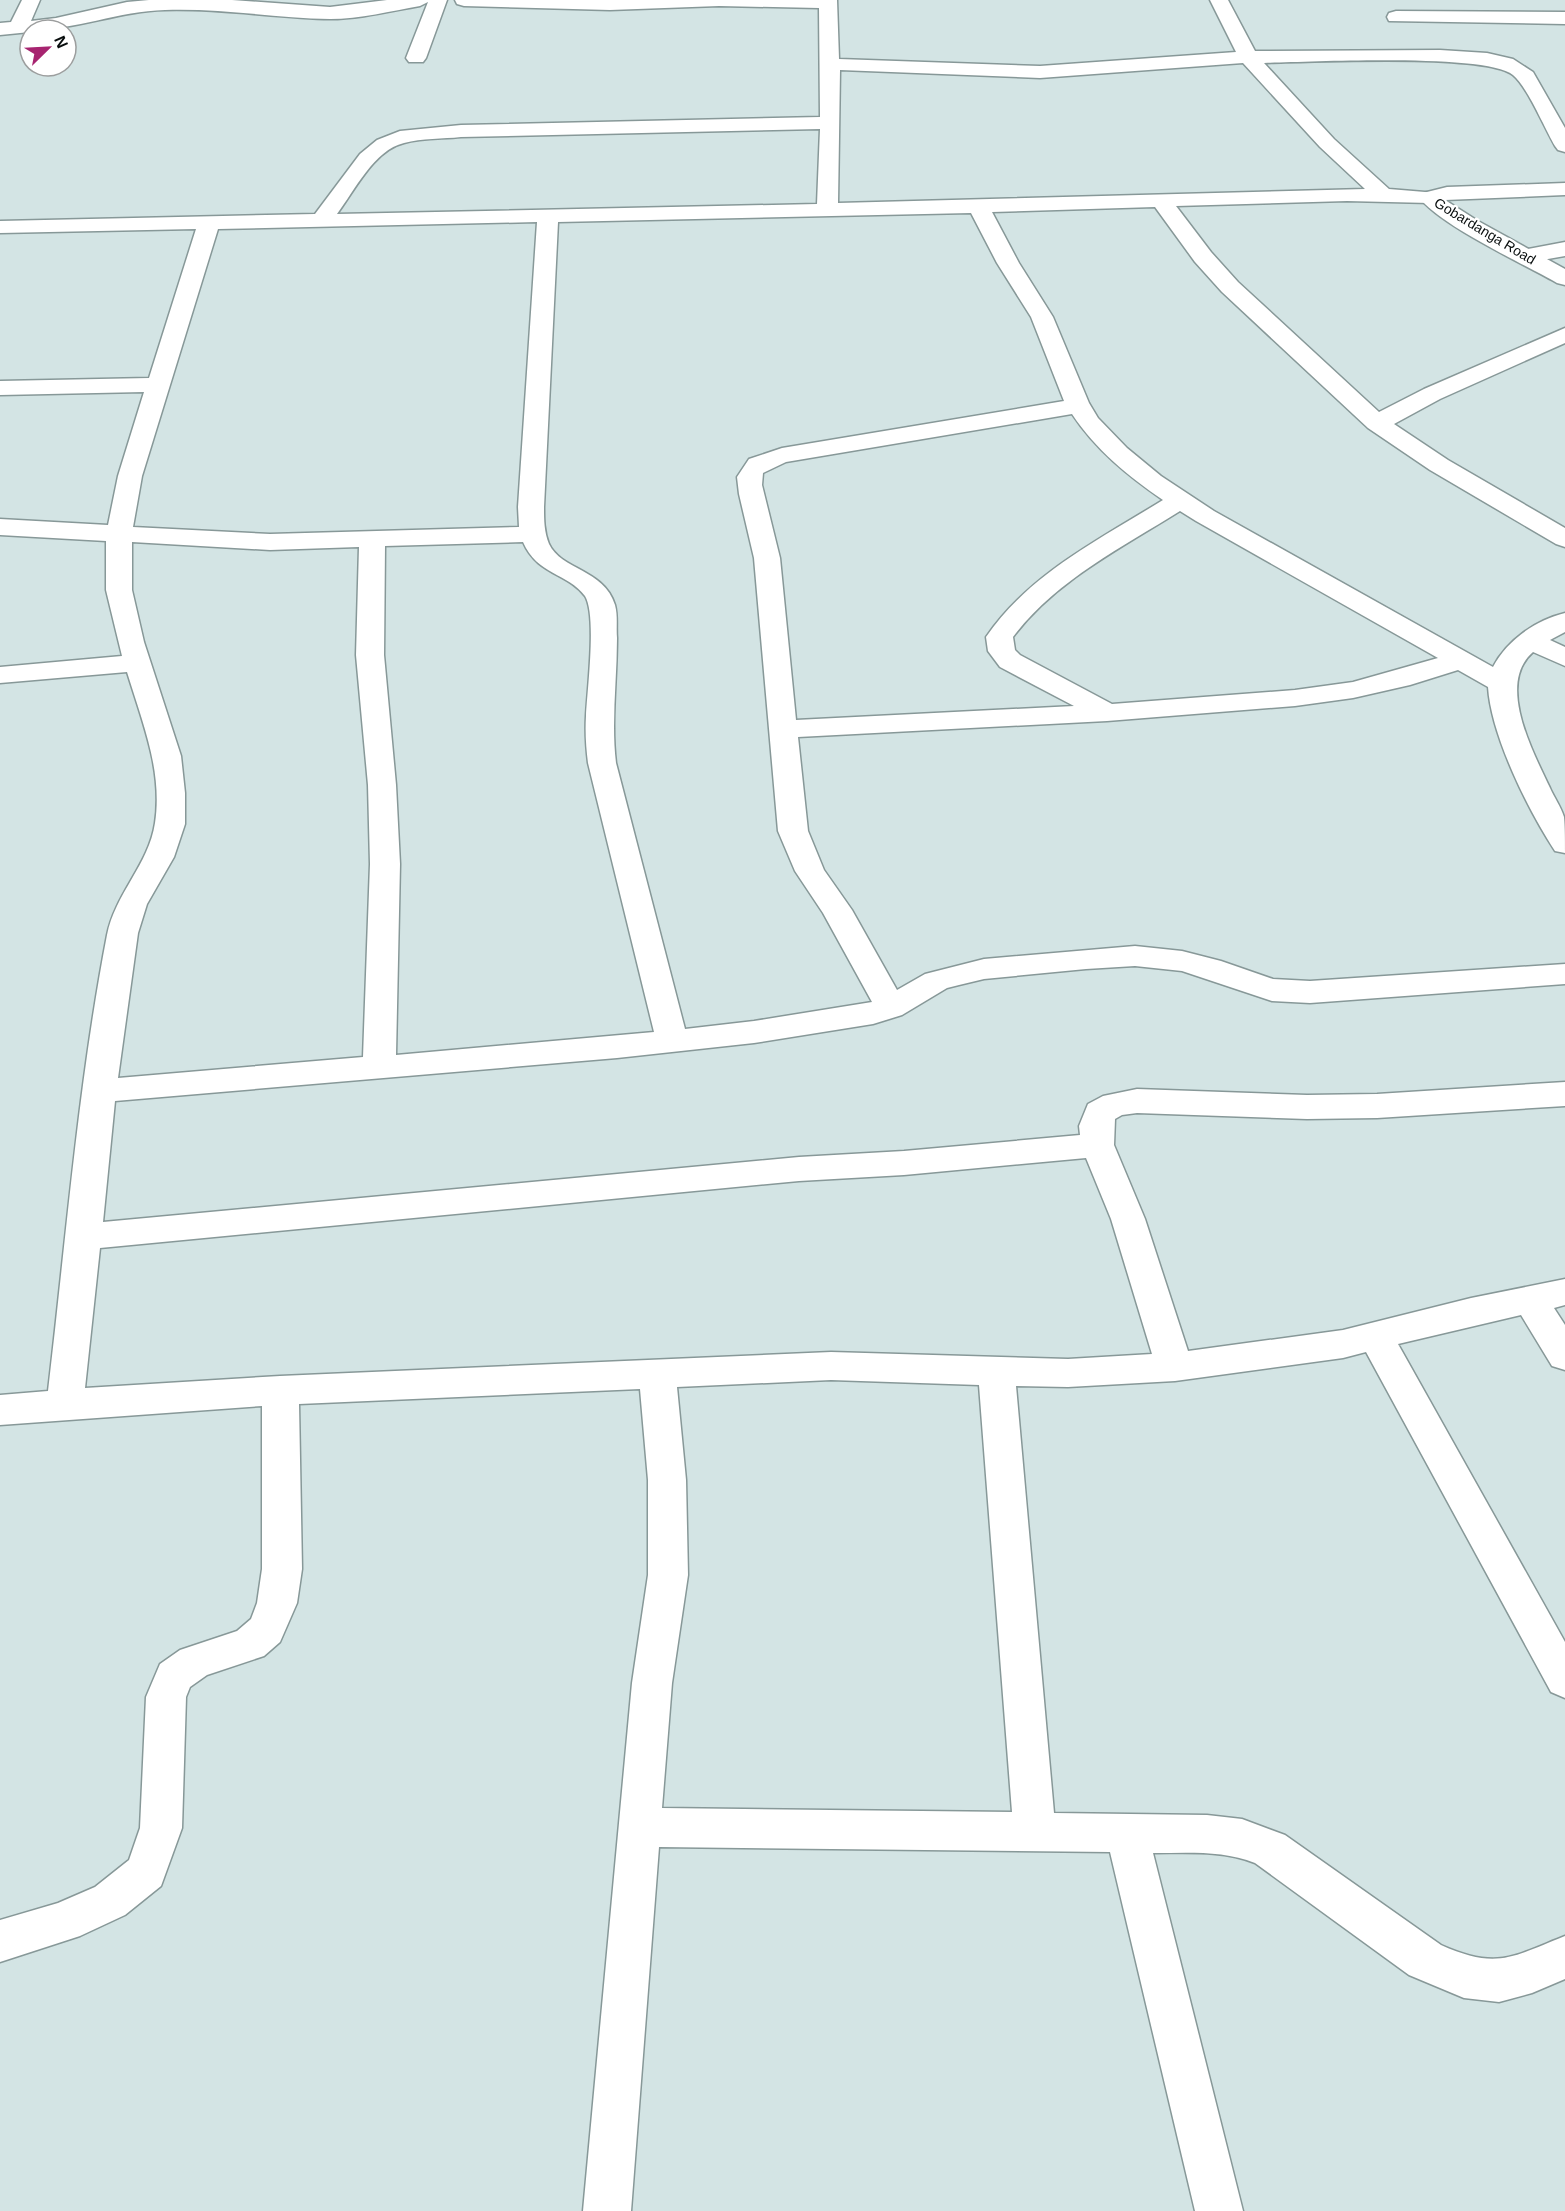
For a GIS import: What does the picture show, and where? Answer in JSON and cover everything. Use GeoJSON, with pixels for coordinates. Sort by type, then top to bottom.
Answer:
{"type":"FeatureCollection","features":[{"type":"Feature","properties":{"kind":"street"},"geometry":{"type":"LineString","coordinates":[[9,28],[31,0]]}},
{"type":"Feature","properties":{"kind":"street"},"geometry":{"type":"LineString","coordinates":[[9,28],[76,21],[144,5],[212,2],[330,13],[420,0]]}},
{"type":"Feature","properties":{"kind":"street"},"geometry":{"type":"LineString","coordinates":[[417,58],[438,0]]}},
{"type":"Feature","properties":{"kind":"street"},"geometry":{"type":"LineString","coordinates":[[464,0],[610,4],[730,0],[828,2],[830,123],[827,210]]}},
{"type":"Feature","properties":{"kind":"street"},"geometry":{"type":"LineString","coordinates":[[1219,0],[1248,57],[1327,143],[1384,195]]}},
{"type":"Feature","properties":{"kind":"street"},"geometry":{"type":"LineString","coordinates":[[1396,17],[1565,18]]}},
{"type":"Feature","properties":{"kind":"street"},"geometry":{"type":"LineString","coordinates":[[830,64],[1040,72],[1248,57],[1440,56],[1487,59],[1506,63],[1526,76],[1565,146]]}},
{"type":"Feature","properties":{"kind":"street"},"geometry":{"type":"LineString","coordinates":[[322,220],[367,158],[384,144],[399,137],[428,132],[830,123]]}},
{"type":"Feature","properties":{"kind":"street","name":"Gobardanga Road"},"geometry":{"type":"LineString","coordinates":[[1565,189],[1447,193],[1430,197],[1437,205],[1565,278]]}},
{"type":"Feature","properties":{"kind":"street"},"geometry":{"type":"LineString","coordinates":[[0,226],[827,210],[1384,195],[1430,197]]}},
{"type":"Feature","properties":{"kind":"street"},"geometry":{"type":"LineString","coordinates":[[1161,201],[1203,257],[1230,287],[1377,423],[1439,465],[1565,539]]}},
{"type":"Feature","properties":{"kind":"street"},"geometry":{"type":"LineString","coordinates":[[978,206],[1013,272],[1042,315],[1057,346],[1079,406],[1101,435],[1126,459],[1180,500],[1502,683]]}},
{"type":"Feature","properties":{"kind":"street"},"geometry":{"type":"LineString","coordinates":[[548,216],[531,507],[533,534],[539,551],[555,566],[592,589],[602,604],[603,644],[598,736],[602,763],[672,1041]]}},
{"type":"Feature","properties":{"kind":"street"},"geometry":{"type":"LineString","coordinates":[[65,1404],[100,1091],[123,933],[132,904],[159,857],[170,825],[171,794],[167,756],[131,642],[119,590],[118,533],[130,476],[208,223]]}},
{"type":"Feature","properties":{"kind":"street"},"geometry":{"type":"LineString","coordinates":[[1525,255],[1565,249]]}},
{"type":"Feature","properties":{"kind":"street"},"geometry":{"type":"LineString","coordinates":[[1377,423],[1432,394],[1565,335]]}},
{"type":"Feature","properties":{"kind":"street"},"geometry":{"type":"LineString","coordinates":[[0,388],[157,385]]}},
{"type":"Feature","properties":{"kind":"street"},"geometry":{"type":"LineString","coordinates":[[891,1007],[837,910],[810,871],[793,831],[767,558],[758,518],[747,485],[752,470],[764,459],[961,428],[1079,406]]}},
{"type":"Feature","properties":{"kind":"street"},"geometry":{"type":"LineString","coordinates":[[1107,714],[1010,661],[1002,651],[999,637],[1010,620],[1026,604],[1069,572],[1180,500]]}},
{"type":"Feature","properties":{"kind":"street"},"geometry":{"type":"LineString","coordinates":[[0,527],[270,542],[533,534]]}},
{"type":"Feature","properties":{"kind":"street"},"geometry":{"type":"LineString","coordinates":[[372,539],[370,655],[382,785],[385,864],[379,1066]]}},
{"type":"Feature","properties":{"kind":"street"},"geometry":{"type":"LineString","coordinates":[[1565,621],[1531,640],[1510,659],[1502,683],[1508,720],[1548,816],[1565,844]]}},
{"type":"Feature","properties":{"kind":"street"},"geometry":{"type":"LineString","coordinates":[[1531,640],[1565,658]]}},
{"type":"Feature","properties":{"kind":"street"},"geometry":{"type":"LineString","coordinates":[[783,729],[1107,714],[1295,698],[1353,690],[1400,679],[1461,660]]}},
{"type":"Feature","properties":{"kind":"street"},"geometry":{"type":"LineString","coordinates":[[0,675],[138,663]]}},
{"type":"Feature","properties":{"kind":"street"},"geometry":{"type":"LineString","coordinates":[[100,1091],[672,1041],[816,1024],[862,1016],[891,1007],[936,981],[956,975],[984,969],[1086,959],[1136,957],[1182,961],[1210,968],[1272,990],[1310,992],[1565,974]]}},
{"type":"Feature","properties":{"kind":"street"},"geometry":{"type":"LineString","coordinates":[[1175,1367],[1128,1219],[1097,1145],[1096,1126],[1100,1112],[1115,1104],[1137,1101],[1307,1107],[1377,1106],[1565,1094]]}},
{"type":"Feature","properties":{"kind":"street"},"geometry":{"type":"LineString","coordinates":[[84,1237],[799,1169],[904,1163],[1097,1145]]}},
{"type":"Feature","properties":{"kind":"street"},"geometry":{"type":"LineString","coordinates":[[0,1410],[280,1390],[657,1372],[831,1366],[1068,1373],[1175,1367],[1343,1344],[1565,1292]]}},
{"type":"Feature","properties":{"kind":"street"},"geometry":{"type":"LineString","coordinates":[[1530,1299],[1565,1356]]}},
{"type":"Feature","properties":{"kind":"street"},"geometry":{"type":"LineString","coordinates":[[1375,1336],[1565,1680]]}},
{"type":"Feature","properties":{"kind":"street"},"geometry":{"type":"LineString","coordinates":[[996,1371],[1035,1832]]}},
{"type":"Feature","properties":{"kind":"street"},"geometry":{"type":"LineString","coordinates":[[607,2211],[652,1683],[668,1575],[667,1479],[657,1372]]}},
{"type":"Feature","properties":{"kind":"street"},"geometry":{"type":"LineString","coordinates":[[0,1941],[65,1922],[110,1901],[146,1872],[161,1828],[166,1697],[174,1676],[194,1662],[250,1644],[266,1630],[277,1603],[282,1569],[280,1390]]}},
{"type":"Feature","properties":{"kind":"street"},"geometry":{"type":"LineString","coordinates":[[640,1827],[1207,1834],[1242,1838],[1270,1849],[1425,1960],[1464,1977],[1499,1981],[1533,1972],[1565,1957]]}},
{"type":"Feature","properties":{"kind":"street"},"geometry":{"type":"LineString","coordinates":[[1127,1833],[1219,2211]]}}]}
